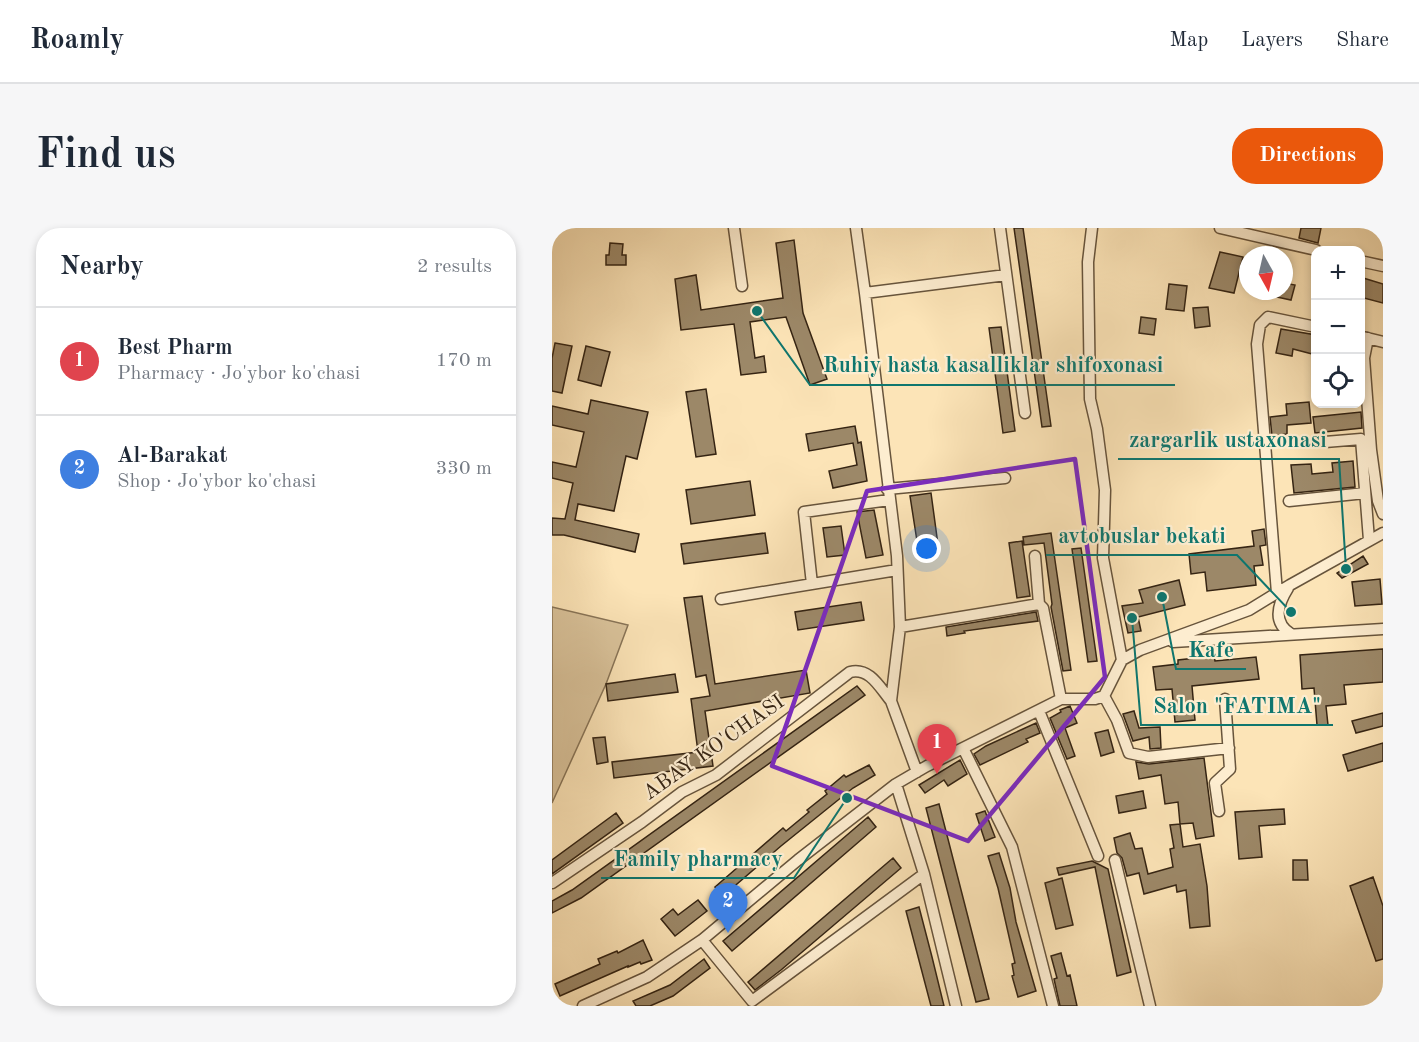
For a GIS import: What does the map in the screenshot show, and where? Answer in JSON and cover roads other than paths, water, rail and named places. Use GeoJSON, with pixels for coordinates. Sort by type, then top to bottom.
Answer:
{"type":"FeatureCollection","features":[{"type":"Feature","properties":{"kind":"street"},"geometry":{"type":"LineString","coordinates":[[734,228],[742,286]]}},
{"type":"Feature","properties":{"kind":"street"},"geometry":{"type":"LineString","coordinates":[[856,228],[897,570],[900,627],[891,701],[917,772]]}},
{"type":"Feature","properties":{"kind":"street"},"geometry":{"type":"LineString","coordinates":[[1000,228],[1024,413]]}},
{"type":"Feature","properties":{"kind":"street"},"geometry":{"type":"LineString","coordinates":[[583,1006],[647,977],[702,940],[798,860],[897,784],[1061,699],[1095,699],[1104,696],[1112,685],[1122,660],[1103,558],[1105,490],[1097,429],[1090,399],[1088,262],[1092,228]]}},
{"type":"Feature","properties":{"kind":"street"},"geometry":{"type":"LineString","coordinates":[[1220,228],[1311,249]]}},
{"type":"Feature","properties":{"kind":"street"},"geometry":{"type":"LineString","coordinates":[[1365,262],[1383,267]]}},
{"type":"Feature","properties":{"kind":"street"},"geometry":{"type":"LineString","coordinates":[[865,293],[1006,275]]}},
{"type":"Feature","properties":{"kind":"street"},"geometry":{"type":"LineString","coordinates":[[1277,593],[1257,344],[1260,325],[1268,317],[1311,326]]}},
{"type":"Feature","properties":{"kind":"street"},"geometry":{"type":"LineString","coordinates":[[1365,338],[1383,342]]}},
{"type":"Feature","properties":{"kind":"street"},"geometry":{"type":"LineString","coordinates":[[1364,354],[1377,501],[1383,514]]}},
{"type":"Feature","properties":{"kind":"street"},"geometry":{"type":"LineString","coordinates":[[1325,442],[1360,439],[1369,540]]}},
{"type":"Feature","properties":{"kind":"street"},"geometry":{"type":"LineString","coordinates":[[813,584],[804,512],[888,494],[1005,478]]}},
{"type":"Feature","properties":{"kind":"street"},"geometry":{"type":"LineString","coordinates":[[1289,501],[1365,493]]}},
{"type":"Feature","properties":{"kind":"street"},"geometry":{"type":"LineString","coordinates":[[1122,660],[1140,650],[1249,610],[1383,533]]}},
{"type":"Feature","properties":{"kind":"street"},"geometry":{"type":"LineString","coordinates":[[1035,556],[1039,604],[1043,608],[1061,699]]}},
{"type":"Feature","properties":{"kind":"street"},"geometry":{"type":"LineString","coordinates":[[721,599],[897,570]]}},
{"type":"Feature","properties":{"kind":"street"},"geometry":{"type":"LineString","coordinates":[[1290,585],[1279,604],[1278,611],[1281,625],[1291,634]]}},
{"type":"Feature","properties":{"kind":"street"},"geometry":{"type":"LineString","coordinates":[[900,627],[1039,604]]}},
{"type":"Feature","properties":{"kind":"street"},"geometry":{"type":"LineString","coordinates":[[1161,643],[1383,629]]}},
{"type":"Feature","properties":{"kind":"street","name":"ABAY KO'CHASI"},"geometry":{"type":"LineString","coordinates":[[552,883],[682,792],[716,775],[850,672],[864,672],[870,676],[891,701]]}},
{"type":"Feature","properties":{"kind":"street"},"geometry":{"type":"LineString","coordinates":[[1104,696],[1117,720],[1129,753],[1148,757],[1230,748]]}},
{"type":"Feature","properties":{"kind":"street"},"geometry":{"type":"LineString","coordinates":[[1219,811],[1215,783],[1230,769],[1225,699]]}},
{"type":"Feature","properties":{"kind":"street"},"geometry":{"type":"LineString","coordinates":[[1039,711],[1098,856]]}},
{"type":"Feature","properties":{"kind":"street"},"geometry":{"type":"LineString","coordinates":[[963,748],[1012,847],[1053,1006]]}},
{"type":"Feature","properties":{"kind":"street"},"geometry":{"type":"LineString","coordinates":[[897,784],[924,874],[956,1006]]}},
{"type":"Feature","properties":{"kind":"street"},"geometry":{"type":"LineString","coordinates":[[1115,860],[1150,1006]]}},
{"type":"Feature","properties":{"kind":"street"},"geometry":{"type":"LineString","coordinates":[[702,940],[751,1004],[924,874]]}},
{"type":"Feature","properties":{"kind":"place","name":"Ruhiy hasta kasalliklar shifoxonasi"},"geometry":{"type":"Point","coordinates":[757,311]}},
{"type":"Feature","properties":{"kind":"place","name":"zargarlik ustaxonasi"},"geometry":{"type":"Point","coordinates":[1346,569]}},
{"type":"Feature","properties":{"kind":"place","name":"Kafe"},"geometry":{"type":"Point","coordinates":[1162,597]}},
{"type":"Feature","properties":{"kind":"place","name":"avtobuslar bekati"},"geometry":{"type":"Point","coordinates":[1291,612]}},
{"type":"Feature","properties":{"kind":"place","name":"Salon \"FATIMA\""},"geometry":{"type":"Point","coordinates":[1132,618]}},
{"type":"Feature","properties":{"kind":"place","name":"Best Pharm"},"geometry":{"type":"Point","coordinates":[937,774]}},
{"type":"Feature","properties":{"kind":"place","name":"Family pharmacy"},"geometry":{"type":"Point","coordinates":[847,798]}},
{"type":"Feature","properties":{"kind":"place","name":"Al-Barakat"},"geometry":{"type":"Point","coordinates":[728,933]}}]}
